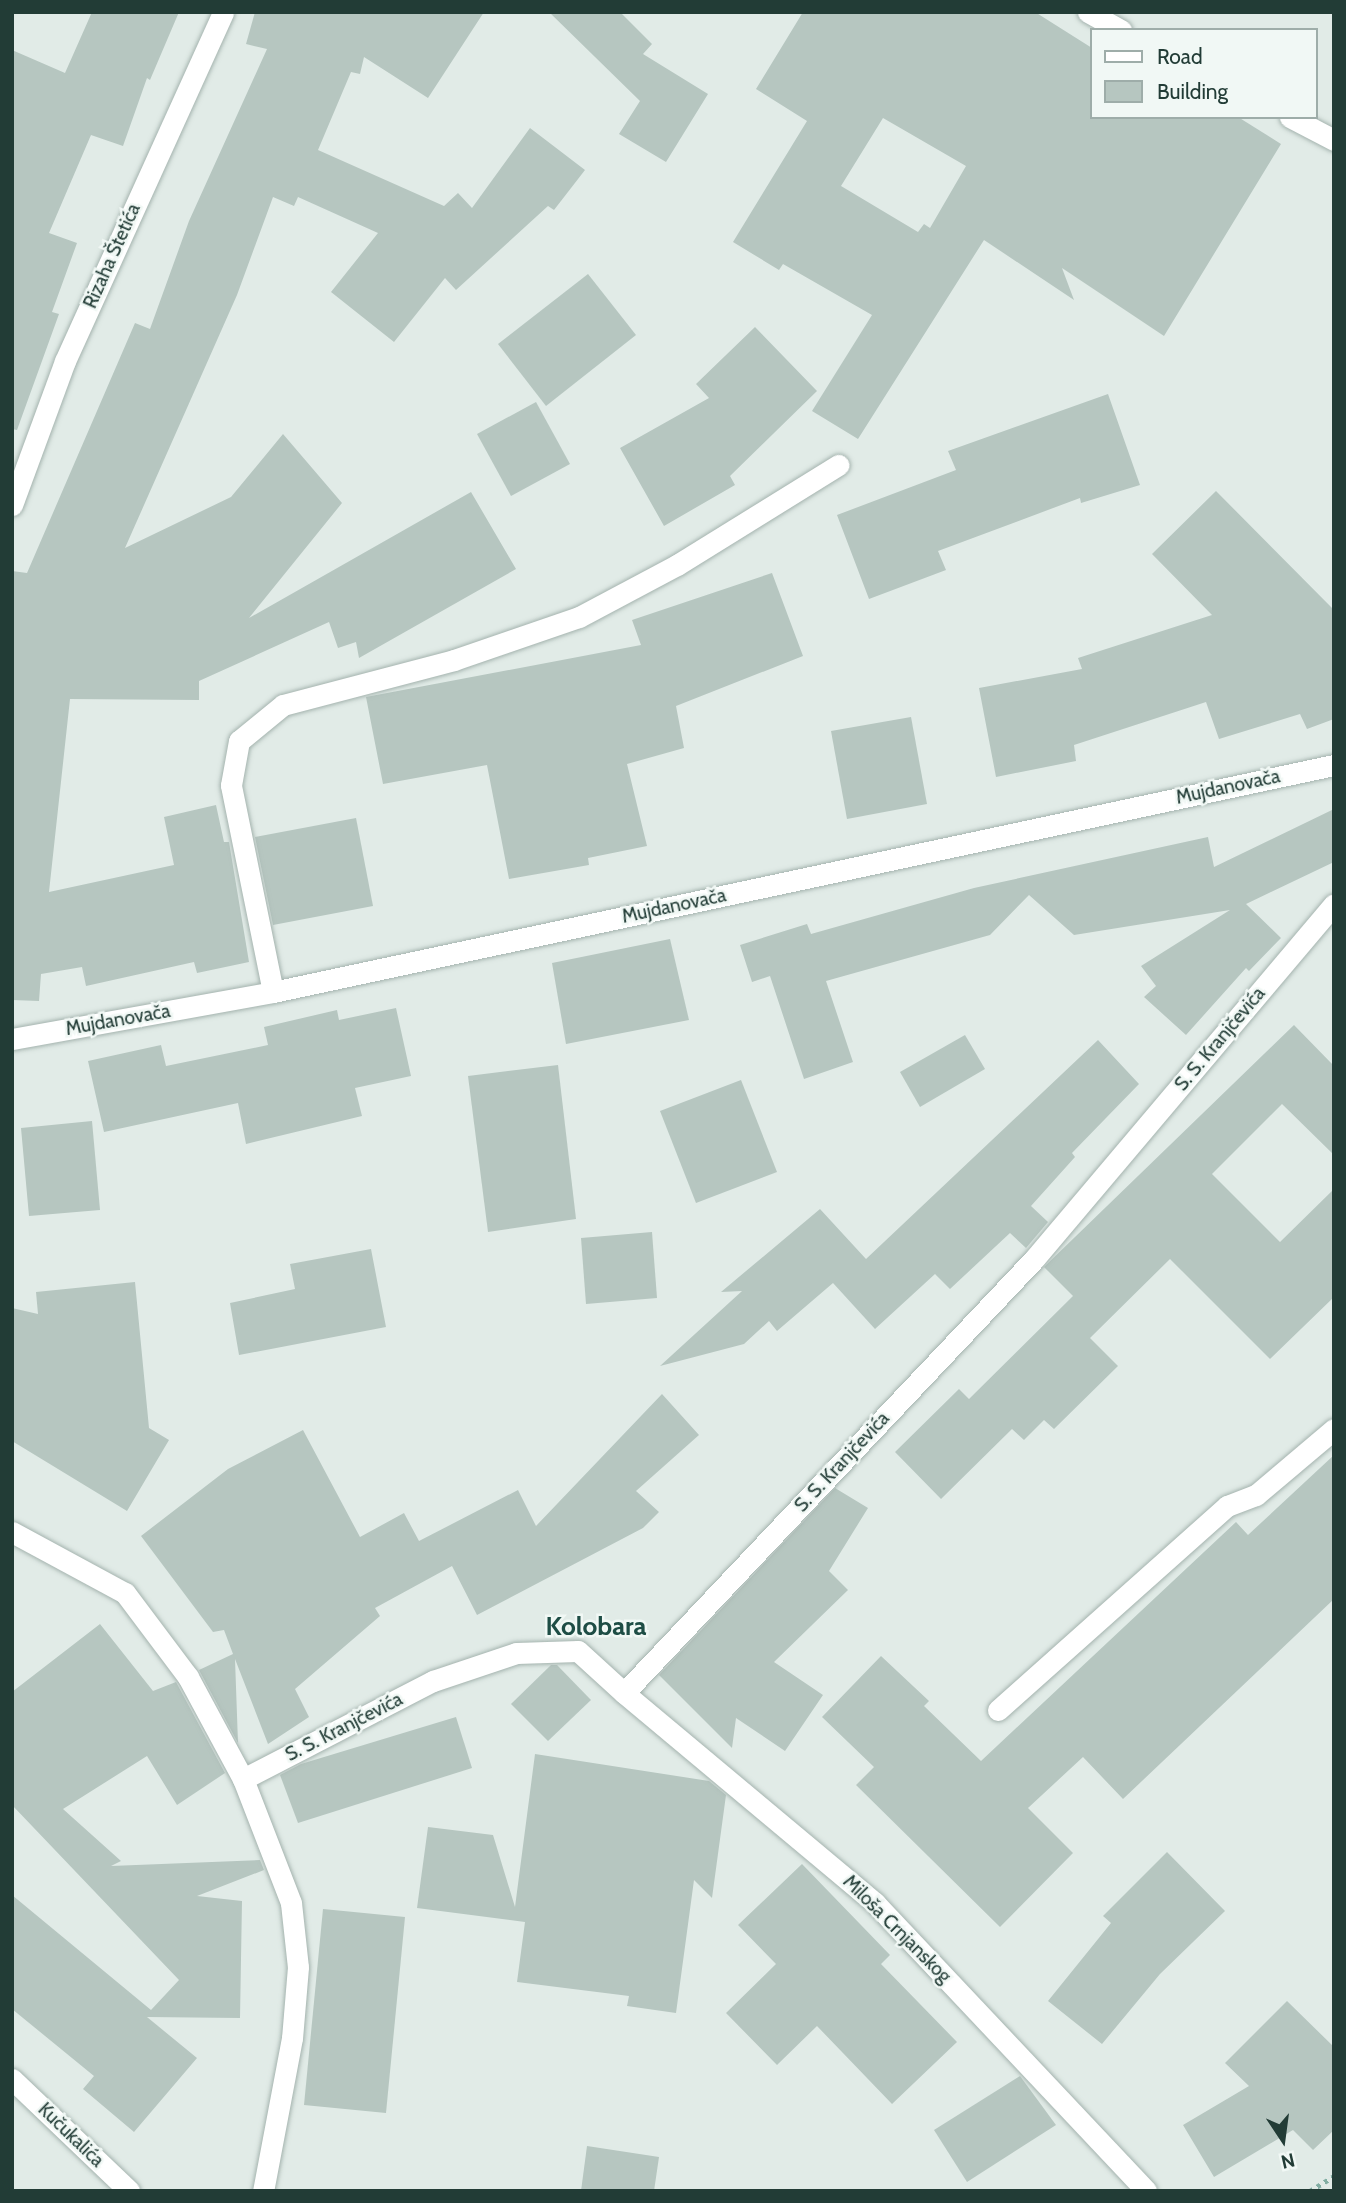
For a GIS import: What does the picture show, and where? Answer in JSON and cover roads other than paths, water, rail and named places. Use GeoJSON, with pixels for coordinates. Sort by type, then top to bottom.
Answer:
{"type":"FeatureCollection","features":[{"type":"Feature","properties":{"kind":"street","name":"Rizaha Štetića"},"geometry":{"type":"LineString","coordinates":[[12,505],[65,361],[223,12]]}},
{"type":"Feature","properties":{"kind":"street"},"geometry":{"type":"LineString","coordinates":[[1088,12],[1117,28]]}},
{"type":"Feature","properties":{"kind":"street"},"geometry":{"type":"LineString","coordinates":[[1294,119],[1334,140]]}},
{"type":"Feature","properties":{"kind":"street"},"geometry":{"type":"LineString","coordinates":[[273,992],[231,785],[239,741],[284,705],[454,660],[579,617],[677,565],[838,465]]}},
{"type":"Feature","properties":{"kind":"street","name":"Mujdanovača"},"geometry":{"type":"LineString","coordinates":[[12,1040],[273,992],[1334,765]]}},
{"type":"Feature","properties":{"kind":"street","name":"S. S. Kranjčevića"},"geometry":{"type":"LineString","coordinates":[[243,1779],[433,1681],[516,1653],[578,1651],[624,1693],[1035,1258],[1334,904]]}},
{"type":"Feature","properties":{"kind":"street"},"geometry":{"type":"LineString","coordinates":[[998,1710],[1227,1506],[1256,1494],[1334,1429]]}},
{"type":"Feature","properties":{"kind":"street"},"geometry":{"type":"LineString","coordinates":[[12,1532],[125,1593],[188,1678],[243,1779],[292,1903],[298,1967],[288,2064],[263,2191]]}},
{"type":"Feature","properties":{"kind":"street","name":"Miloša Crnjanskog"},"geometry":{"type":"LineString","coordinates":[[624,1693],[875,1903],[1146,2191]]}},
{"type":"Feature","properties":{"kind":"street","name":"Kučukalića"},"geometry":{"type":"LineString","coordinates":[[12,2079],[129,2191]]}},
{"type":"Feature","properties":{"kind":"district","name":"Kolobara"},"geometry":{"type":"Point","coordinates":[596,1627]}}]}
